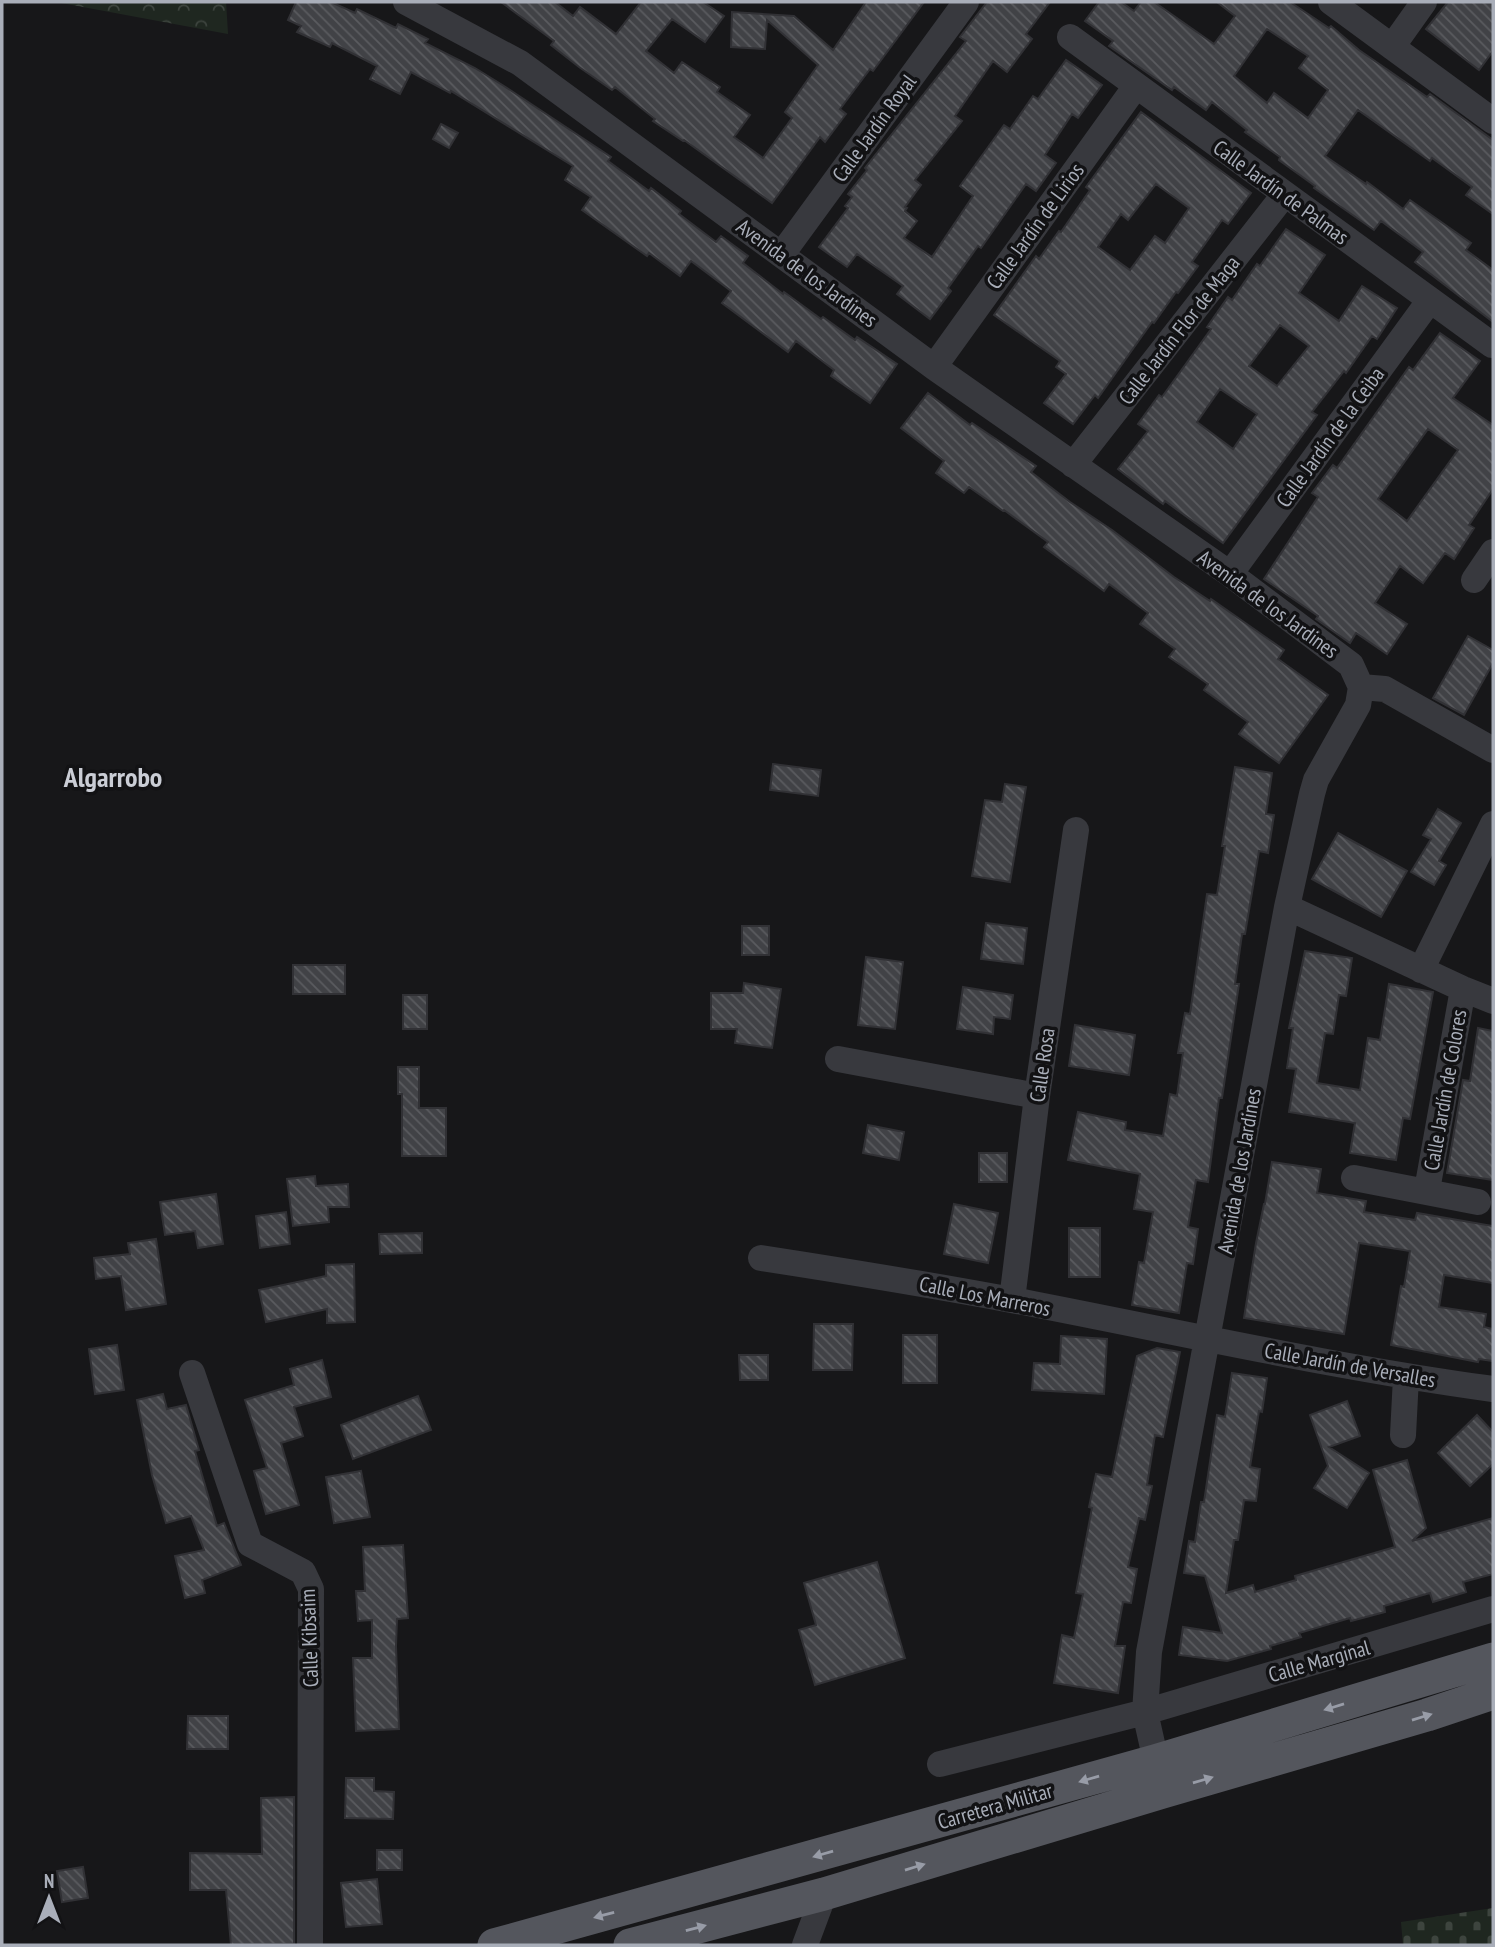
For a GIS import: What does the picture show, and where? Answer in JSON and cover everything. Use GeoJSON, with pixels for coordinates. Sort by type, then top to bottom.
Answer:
{"type":"FeatureCollection","features":[{"type":"Feature","properties":{"kind":"main road","name":"Carretera Militar"},"geometry":{"type":"LineString","coordinates":[[630,1945],[824,1894],[1493,1659]]}},
{"type":"Feature","properties":{"kind":"main road","name":"Carretera Militar"},"geometry":{"type":"LineString","coordinates":[[494,1945],[1159,1776],[1427,1715],[1493,1693]]}},
{"type":"Feature","properties":{"kind":"street","name":"Avenida de los Jardines"},"geometry":{"type":"LineString","coordinates":[[406,2],[520,63],[934,367],[1230,574],[1351,665],[1361,687],[1358,705],[1316,780],[1287,907],[1149,1652],[1145,1712],[1159,1776]]}},
{"type":"Feature","properties":{"kind":"street","name":"Calle Jardín Royal"},"geometry":{"type":"LineString","coordinates":[[782,254],[966,2]]}},
{"type":"Feature","properties":{"kind":"street"},"geometry":{"type":"LineString","coordinates":[[1331,2],[1493,121]]}},
{"type":"Feature","properties":{"kind":"street"},"geometry":{"type":"LineString","coordinates":[[1392,47],[1424,2]]}},
{"type":"Feature","properties":{"kind":"street","name":"Calle Jardín de Palmas"},"geometry":{"type":"LineString","coordinates":[[1070,37],[1492,345]]}},
{"type":"Feature","properties":{"kind":"street","name":"Calle Jardín de Lirios"},"geometry":{"type":"LineString","coordinates":[[934,367],[1136,86]]}},
{"type":"Feature","properties":{"kind":"street","name":"Calle Jardín Flor de Maga"},"geometry":{"type":"LineString","coordinates":[[1073,466],[1284,195]]}},
{"type":"Feature","properties":{"kind":"street","name":"Calle Jardín de la Ceiba"},"geometry":{"type":"LineString","coordinates":[[1230,574],[1430,300]]}},
{"type":"Feature","properties":{"kind":"street"},"geometry":{"type":"LineString","coordinates":[[1474,580],[1493,552]]}},
{"type":"Feature","properties":{"kind":"street"},"geometry":{"type":"LineString","coordinates":[[1361,687],[1385,689],[1493,750]]}},
{"type":"Feature","properties":{"kind":"street"},"geometry":{"type":"LineString","coordinates":[[1421,970],[1493,824]]}},
{"type":"Feature","properties":{"kind":"street","name":"Calle Rosa"},"geometry":{"type":"LineString","coordinates":[[1012,1300],[1037,1096],[1076,830]]}},
{"type":"Feature","properties":{"kind":"street"},"geometry":{"type":"LineString","coordinates":[[1287,907],[1493,1001]]}},
{"type":"Feature","properties":{"kind":"street","name":"Calle Jardín de Colores"},"geometry":{"type":"LineString","coordinates":[[1427,1191],[1463,989]]}},
{"type":"Feature","properties":{"kind":"street"},"geometry":{"type":"LineString","coordinates":[[838,1059],[1037,1096]]}},
{"type":"Feature","properties":{"kind":"street","name":"Calle Jardín de Colores"},"geometry":{"type":"LineString","coordinates":[[1354,1178],[1478,1202]]}},
{"type":"Feature","properties":{"kind":"street","name":"Calle Los Marreros"},"geometry":{"type":"LineString","coordinates":[[761,1258],[883,1276],[1208,1339]]}},
{"type":"Feature","properties":{"kind":"street","name":"Calle Jardín de Versalles"},"geometry":{"type":"LineString","coordinates":[[1208,1339],[1406,1377],[1493,1389]]}},
{"type":"Feature","properties":{"kind":"street","name":"Calle Kibsaim"},"geometry":{"type":"LineString","coordinates":[[192,1373],[250,1544],[303,1572],[311,1589],[310,1945]]}},
{"type":"Feature","properties":{"kind":"street"},"geometry":{"type":"LineString","coordinates":[[1403,1435],[1406,1377]]}},
{"type":"Feature","properties":{"kind":"street","name":"Calle Marginal"},"geometry":{"type":"LineString","coordinates":[[940,1764],[1145,1712],[1493,1609]]}},
{"type":"Feature","properties":{"kind":"street"},"geometry":{"type":"LineString","coordinates":[[805,1945],[824,1894]]}},
{"type":"Feature","properties":{"kind":"green space"},"geometry":{"type":"Polygon","coordinates":[[[56,2],[226,2],[228,34],[56,2]]]}},
{"type":"Feature","properties":{"kind":"green space"},"geometry":{"type":"Polygon","coordinates":[[[1493,1908],[1493,1945],[1403,1945],[1401,1922],[1493,1908]]]}},
{"type":"Feature","properties":{"kind":"building"},"geometry":{"type":"Polygon","coordinates":[[[296,2],[331,2],[355,13],[357,9],[396,28],[398,24],[428,39],[425,43],[475,68],[611,157],[608,161],[649,191],[651,188],[681,211],[679,214],[716,242],[721,236],[748,256],[743,263],[783,294],[784,292],[821,319],[823,317],[855,340],[857,337],[897,364],[870,403],[831,376],[834,370],[796,341],[788,352],[722,303],[731,291],[691,261],[680,276],[582,210],[591,197],[565,180],[573,166],[451,91],[450,93],[411,72],[400,94],[370,79],[377,66],[332,43],[330,47],[297,32],[301,26],[288,20],[296,2]]]}},
{"type":"Feature","properties":{"kind":"building"},"geometry":{"type":"Polygon","coordinates":[[[501,2],[555,2],[573,16],[580,7],[616,34],[641,2],[703,2],[724,16],[705,42],[672,19],[646,51],[674,73],[682,62],[720,87],[717,92],[750,115],[734,137],[763,158],[792,118],[785,112],[818,65],[767,20],[765,49],[731,47],[732,12],[794,16],[833,50],[866,2],[924,2],[873,71],[870,69],[840,109],[846,114],[825,142],[820,137],[772,203],[653,121],[655,119],[615,87],[612,90],[579,67],[551,45],[554,41],[501,2]]]}},
{"type":"Feature","properties":{"kind":"building"},"geometry":{"type":"Polygon","coordinates":[[[987,2],[1050,2],[1026,34],[1032,39],[1007,72],[993,61],[955,116],[962,121],[915,180],[921,185],[905,211],[917,221],[904,238],[932,257],[973,196],[960,186],[1004,125],[1010,129],[1033,96],[1038,99],[1066,60],[1102,85],[1078,118],[1072,114],[1045,155],[1056,163],[1036,191],[1026,184],[981,248],[978,246],[948,288],[951,291],[930,319],[897,294],[903,286],[857,254],[847,267],[819,247],[848,208],[845,206],[852,197],[848,194],[867,170],[865,168],[966,41],[960,37],[987,2]]]}},
{"type":"Feature","properties":{"kind":"building"},"geometry":{"type":"Polygon","coordinates":[[[1099,2],[1121,2],[1134,11],[1141,2],[1154,2],[1214,44],[1235,16],[1217,2],[1290,2],[1329,28],[1331,26],[1359,50],[1427,97],[1430,94],[1493,140],[1493,214],[1466,195],[1472,187],[1358,110],[1325,156],[1403,209],[1410,200],[1471,243],[1466,250],[1493,270],[1493,322],[1415,262],[1423,252],[1381,221],[1374,230],[1314,188],[1315,186],[1279,160],[1280,157],[1245,132],[1247,130],[1212,102],[1206,110],[1174,87],[1172,90],[1109,46],[1113,41],[1085,21],[1099,2]],[[1267,29],[1234,76],[1267,103],[1274,93],[1308,118],[1328,90],[1299,68],[1308,56],[1267,29]]]}},
{"type":"Feature","properties":{"kind":"building"},"geometry":{"type":"Polygon","coordinates":[[[1448,2],[1493,2],[1493,51],[1479,70],[1426,29],[1448,2]]]}},
{"type":"Feature","properties":{"kind":"building"},"geometry":{"type":"Polygon","coordinates":[[[1141,112],[1251,193],[1228,224],[1222,220],[1192,262],[1198,266],[1154,323],[1152,322],[1098,398],[1095,395],[1073,424],[1044,403],[1066,374],[1056,367],[1060,361],[994,315],[1036,256],[1039,259],[1059,231],[1061,232],[1090,190],[1086,187],[1141,112]],[[1156,184],[1128,220],[1121,214],[1098,247],[1130,270],[1155,236],[1165,243],[1189,208],[1156,184]]]}},
{"type":"Feature","properties":{"kind":"building"},"geometry":{"type":"Polygon","coordinates":[[[441,124],[458,133],[449,148],[433,139],[441,124]]]}},
{"type":"Feature","properties":{"kind":"building"},"geometry":{"type":"Polygon","coordinates":[[[1286,229],[1325,255],[1299,293],[1339,321],[1362,286],[1397,308],[1377,339],[1372,336],[1346,373],[1344,371],[1312,412],[1317,415],[1223,543],[1165,501],[1163,504],[1118,469],[1148,431],[1138,424],[1159,395],[1162,397],[1211,329],[1207,327],[1228,297],[1232,300],[1257,264],[1260,266],[1286,229]],[[1280,325],[1249,366],[1277,386],[1309,346],[1280,325]],[[1220,389],[1197,422],[1233,449],[1257,414],[1220,389]]]}},
{"type":"Feature","properties":{"kind":"building"},"geometry":{"type":"Polygon","coordinates":[[[1440,333],[1480,361],[1453,398],[1493,425],[1493,489],[1469,525],[1474,528],[1454,559],[1445,553],[1423,583],[1400,566],[1375,603],[1407,624],[1387,654],[1356,633],[1350,643],[1316,619],[1318,616],[1264,579],[1318,497],[1312,493],[1333,465],[1337,468],[1409,367],[1413,370],[1440,333]],[[1428,429],[1378,499],[1407,521],[1458,450],[1428,429]]]}},
{"type":"Feature","properties":{"kind":"building"},"geometry":{"type":"Polygon","coordinates":[[[928,393],[970,425],[972,423],[1036,466],[1031,472],[1070,502],[1174,577],[1210,601],[1211,599],[1284,650],[1278,659],[1328,695],[1279,763],[1239,734],[1248,722],[1204,690],[1208,684],[1169,657],[1175,649],[1140,624],[1148,613],[1109,584],[1104,591],[1044,547],[1048,542],[1004,510],[969,487],[964,493],[936,473],[944,461],[901,428],[928,393]]]}},
{"type":"Feature","properties":{"kind":"building"},"geometry":{"type":"Polygon","coordinates":[[[1468,636],[1493,650],[1493,663],[1464,715],[1433,698],[1468,636]]]}},
{"type":"Feature","properties":{"kind":"building"},"geometry":{"type":"Polygon","coordinates":[[[773,764],[821,770],[818,796],[770,790],[773,764]]]}},
{"type":"Feature","properties":{"kind":"building"},"geometry":{"type":"Polygon","coordinates":[[[1235,767],[1272,773],[1266,814],[1274,815],[1268,853],[1259,851],[1245,934],[1242,934],[1235,984],[1239,984],[1222,1098],[1219,1098],[1208,1182],[1196,1180],[1188,1227],[1198,1229],[1193,1264],[1187,1263],[1179,1313],[1132,1305],[1139,1262],[1144,1263],[1153,1212],[1134,1209],[1140,1174],[1068,1160],[1078,1112],[1126,1122],[1125,1130],[1163,1136],[1170,1094],[1177,1096],[1183,1053],[1178,1053],[1185,1013],[1190,1014],[1207,894],[1217,895],[1235,767]]]}},
{"type":"Feature","properties":{"kind":"building"},"geometry":{"type":"Polygon","coordinates":[[[1005,784],[1026,787],[1010,882],[972,876],[985,800],[1002,802],[1005,784]]]}},
{"type":"Feature","properties":{"kind":"building"},"geometry":{"type":"Polygon","coordinates":[[[1438,809],[1461,823],[1439,861],[1446,865],[1434,885],[1411,872],[1431,839],[1423,835],[1438,809]]]}},
{"type":"Feature","properties":{"kind":"building"},"geometry":{"type":"Polygon","coordinates":[[[1338,833],[1407,871],[1381,917],[1312,879],[1338,833]]]}},
{"type":"Feature","properties":{"kind":"building"},"geometry":{"type":"Polygon","coordinates":[[[986,923],[1027,928],[1023,964],[981,959],[986,923]]]}},
{"type":"Feature","properties":{"kind":"building"},"geometry":{"type":"Polygon","coordinates":[[[742,926],[769,926],[769,955],[742,955],[742,926]]]}},
{"type":"Feature","properties":{"kind":"building"},"geometry":{"type":"Polygon","coordinates":[[[1305,951],[1352,958],[1346,996],[1339,995],[1333,1034],[1325,1033],[1317,1083],[1360,1090],[1368,1038],[1380,1040],[1389,984],[1433,992],[1410,1119],[1403,1118],[1396,1160],[1350,1153],[1355,1123],[1289,1112],[1296,1069],[1287,1068],[1293,1028],[1289,1028],[1305,951]]]}},
{"type":"Feature","properties":{"kind":"building"},"geometry":{"type":"Polygon","coordinates":[[[866,957],[903,962],[895,1029],[858,1025],[866,957]]]}},
{"type":"Feature","properties":{"kind":"building"},"geometry":{"type":"Polygon","coordinates":[[[293,965],[345,965],[345,994],[293,994],[293,965]]]}},
{"type":"Feature","properties":{"kind":"building"},"geometry":{"type":"Polygon","coordinates":[[[744,983],[781,989],[772,1048],[735,1043],[737,1029],[711,1029],[711,993],[743,993],[744,983]]]}},
{"type":"Feature","properties":{"kind":"building"},"geometry":{"type":"Polygon","coordinates":[[[963,987],[1013,995],[1010,1019],[994,1017],[993,1034],[957,1029],[963,987]]]}},
{"type":"Feature","properties":{"kind":"building"},"geometry":{"type":"Polygon","coordinates":[[[403,995],[427,995],[427,1029],[403,1029],[403,995]]]}},
{"type":"Feature","properties":{"kind":"building"},"geometry":{"type":"Polygon","coordinates":[[[1075,1025],[1135,1035],[1129,1075],[1069,1066],[1075,1025]]]}},
{"type":"Feature","properties":{"kind":"building"},"geometry":{"type":"Polygon","coordinates":[[[1478,1028],[1493,1031],[1493,1180],[1447,1173],[1463,1080],[1470,1081],[1478,1028]]]}},
{"type":"Feature","properties":{"kind":"building"},"geometry":{"type":"Polygon","coordinates":[[[398,1067],[419,1067],[419,1108],[446,1108],[446,1156],[402,1156],[402,1094],[398,1094],[398,1067]]]}},
{"type":"Feature","properties":{"kind":"building"},"geometry":{"type":"Polygon","coordinates":[[[868,1125],[904,1132],[899,1160],[863,1153],[868,1125]]]}},
{"type":"Feature","properties":{"kind":"building"},"geometry":{"type":"Polygon","coordinates":[[[979,1153],[1007,1153],[1007,1182],[979,1182],[979,1153]]]}},
{"type":"Feature","properties":{"kind":"building"},"geometry":{"type":"Polygon","coordinates":[[[1272,1162],[1321,1169],[1317,1193],[1366,1201],[1364,1212],[1415,1220],[1417,1213],[1493,1226],[1493,1283],[1444,1275],[1439,1307],[1486,1314],[1484,1327],[1493,1329],[1493,1361],[1479,1359],[1478,1362],[1391,1345],[1410,1251],[1359,1243],[1344,1334],[1244,1318],[1272,1162]]]}},
{"type":"Feature","properties":{"kind":"building"},"geometry":{"type":"Polygon","coordinates":[[[315,1176],[316,1186],[348,1184],[349,1207],[328,1207],[329,1222],[293,1226],[287,1179],[315,1176]]]}},
{"type":"Feature","properties":{"kind":"building"},"geometry":{"type":"Polygon","coordinates":[[[216,1194],[223,1244],[198,1248],[195,1231],[165,1235],[160,1202],[216,1194]]]}},
{"type":"Feature","properties":{"kind":"building"},"geometry":{"type":"Polygon","coordinates":[[[954,1204],[998,1213],[988,1263],[944,1254],[954,1204]]]}},
{"type":"Feature","properties":{"kind":"building"},"geometry":{"type":"Polygon","coordinates":[[[286,1212],[290,1244],[260,1248],[256,1216],[286,1212]]]}},
{"type":"Feature","properties":{"kind":"building"},"geometry":{"type":"Polygon","coordinates":[[[1069,1228],[1100,1228],[1100,1277],[1069,1277],[1069,1228]]]}},
{"type":"Feature","properties":{"kind":"building"},"geometry":{"type":"Polygon","coordinates":[[[422,1233],[422,1253],[380,1254],[379,1234],[422,1233]]]}},
{"type":"Feature","properties":{"kind":"building"},"geometry":{"type":"Polygon","coordinates":[[[156,1239],[166,1304],[126,1310],[121,1276],[96,1279],[94,1258],[130,1254],[128,1243],[156,1239]]]}},
{"type":"Feature","properties":{"kind":"building"},"geometry":{"type":"Polygon","coordinates":[[[354,1264],[355,1322],[327,1323],[327,1309],[266,1322],[259,1290],[326,1276],[326,1265],[354,1264]]]}},
{"type":"Feature","properties":{"kind":"building"},"geometry":{"type":"Polygon","coordinates":[[[814,1324],[853,1324],[852,1370],[813,1370],[814,1324]]]}},
{"type":"Feature","properties":{"kind":"building"},"geometry":{"type":"Polygon","coordinates":[[[903,1335],[937,1335],[937,1383],[903,1383],[903,1335]]]}},
{"type":"Feature","properties":{"kind":"building"},"geometry":{"type":"Polygon","coordinates":[[[1061,1336],[1107,1339],[1104,1394],[1032,1390],[1034,1363],[1060,1364],[1061,1336]]]}},
{"type":"Feature","properties":{"kind":"building"},"geometry":{"type":"Polygon","coordinates":[[[117,1345],[124,1390],[95,1394],[89,1349],[117,1345]]]}},
{"type":"Feature","properties":{"kind":"building"},"geometry":{"type":"Polygon","coordinates":[[[1157,1348],[1180,1352],[1163,1437],[1155,1435],[1147,1485],[1152,1486],[1145,1520],[1139,1518],[1128,1567],[1137,1569],[1131,1603],[1123,1602],[1115,1646],[1125,1646],[1118,1693],[1054,1683],[1062,1635],[1074,1638],[1083,1594],[1076,1593],[1096,1474],[1112,1477],[1137,1356],[1157,1348]]]}},
{"type":"Feature","properties":{"kind":"building"},"geometry":{"type":"Polygon","coordinates":[[[739,1355],[768,1355],[768,1380],[740,1380],[739,1355]]]}},
{"type":"Feature","properties":{"kind":"building"},"geometry":{"type":"Polygon","coordinates":[[[322,1360],[331,1397],[294,1407],[303,1436],[281,1443],[299,1505],[266,1514],[254,1471],[267,1468],[245,1400],[294,1385],[290,1369],[322,1360]]]}},
{"type":"Feature","properties":{"kind":"building"},"geometry":{"type":"Polygon","coordinates":[[[1232,1373],[1267,1378],[1250,1467],[1260,1469],[1256,1501],[1244,1500],[1238,1540],[1234,1540],[1226,1593],[1253,1585],[1255,1592],[1296,1580],[1295,1576],[1395,1547],[1373,1470],[1407,1460],[1426,1528],[1412,1541],[1493,1518],[1493,1574],[1463,1582],[1466,1592],[1433,1602],[1430,1593],[1384,1606],[1385,1612],[1351,1621],[1350,1618],[1299,1633],[1301,1637],[1270,1646],[1271,1649],[1227,1661],[1179,1655],[1183,1627],[1222,1633],[1205,1576],[1184,1573],[1189,1541],[1195,1542],[1201,1502],[1204,1502],[1217,1415],[1225,1417],[1232,1373]]]}},
{"type":"Feature","properties":{"kind":"building"},"geometry":{"type":"Polygon","coordinates":[[[163,1394],[167,1409],[186,1405],[199,1450],[195,1451],[217,1526],[224,1523],[241,1565],[202,1580],[205,1593],[185,1598],[175,1556],[204,1550],[191,1516],[166,1523],[152,1475],[137,1400],[163,1394]]]}},
{"type":"Feature","properties":{"kind":"building"},"geometry":{"type":"Polygon","coordinates":[[[418,1396],[431,1430],[353,1459],[341,1425],[418,1396]]]}},
{"type":"Feature","properties":{"kind":"building"},"geometry":{"type":"Polygon","coordinates":[[[1347,1401],[1360,1436],[1329,1447],[1369,1473],[1347,1508],[1314,1488],[1328,1466],[1310,1415],[1347,1401]]]}},
{"type":"Feature","properties":{"kind":"building"},"geometry":{"type":"Polygon","coordinates":[[[1477,1415],[1493,1432],[1493,1464],[1470,1486],[1438,1453],[1477,1415]]]}},
{"type":"Feature","properties":{"kind":"building"},"geometry":{"type":"Polygon","coordinates":[[[361,1471],[370,1517],[334,1523],[326,1477],[361,1471]]]}},
{"type":"Feature","properties":{"kind":"building"},"geometry":{"type":"Polygon","coordinates":[[[403,1545],[408,1618],[397,1619],[399,1729],[356,1731],[353,1658],[372,1658],[372,1620],[358,1621],[356,1591],[365,1591],[363,1547],[403,1545]]]}},
{"type":"Feature","properties":{"kind":"building"},"geometry":{"type":"Polygon","coordinates":[[[877,1562],[905,1658],[815,1685],[799,1630],[816,1625],[804,1583],[877,1562]]]}},
{"type":"Feature","properties":{"kind":"building"},"geometry":{"type":"Polygon","coordinates":[[[188,1716],[228,1716],[228,1749],[187,1749],[188,1716]]]}},
{"type":"Feature","properties":{"kind":"building"},"geometry":{"type":"Polygon","coordinates":[[[346,1778],[374,1778],[374,1791],[394,1792],[393,1819],[345,1818],[346,1778]]]}},
{"type":"Feature","properties":{"kind":"building"},"geometry":{"type":"Polygon","coordinates":[[[294,1797],[294,1944],[231,1945],[226,1890],[190,1890],[190,1853],[262,1854],[261,1798],[294,1797]]]}},
{"type":"Feature","properties":{"kind":"building"},"geometry":{"type":"Polygon","coordinates":[[[377,1850],[402,1850],[402,1870],[377,1870],[377,1850]]]}},
{"type":"Feature","properties":{"kind":"building"},"geometry":{"type":"Polygon","coordinates":[[[83,1867],[88,1898],[62,1902],[57,1871],[83,1867]]]}},
{"type":"Feature","properties":{"kind":"building"},"geometry":{"type":"Polygon","coordinates":[[[377,1879],[382,1924],[346,1927],[341,1883],[377,1879]]]}},
{"type":"Feature","properties":{"kind":"district","name":"Algarrobo"},"geometry":{"type":"Point","coordinates":[113,776]}}]}
